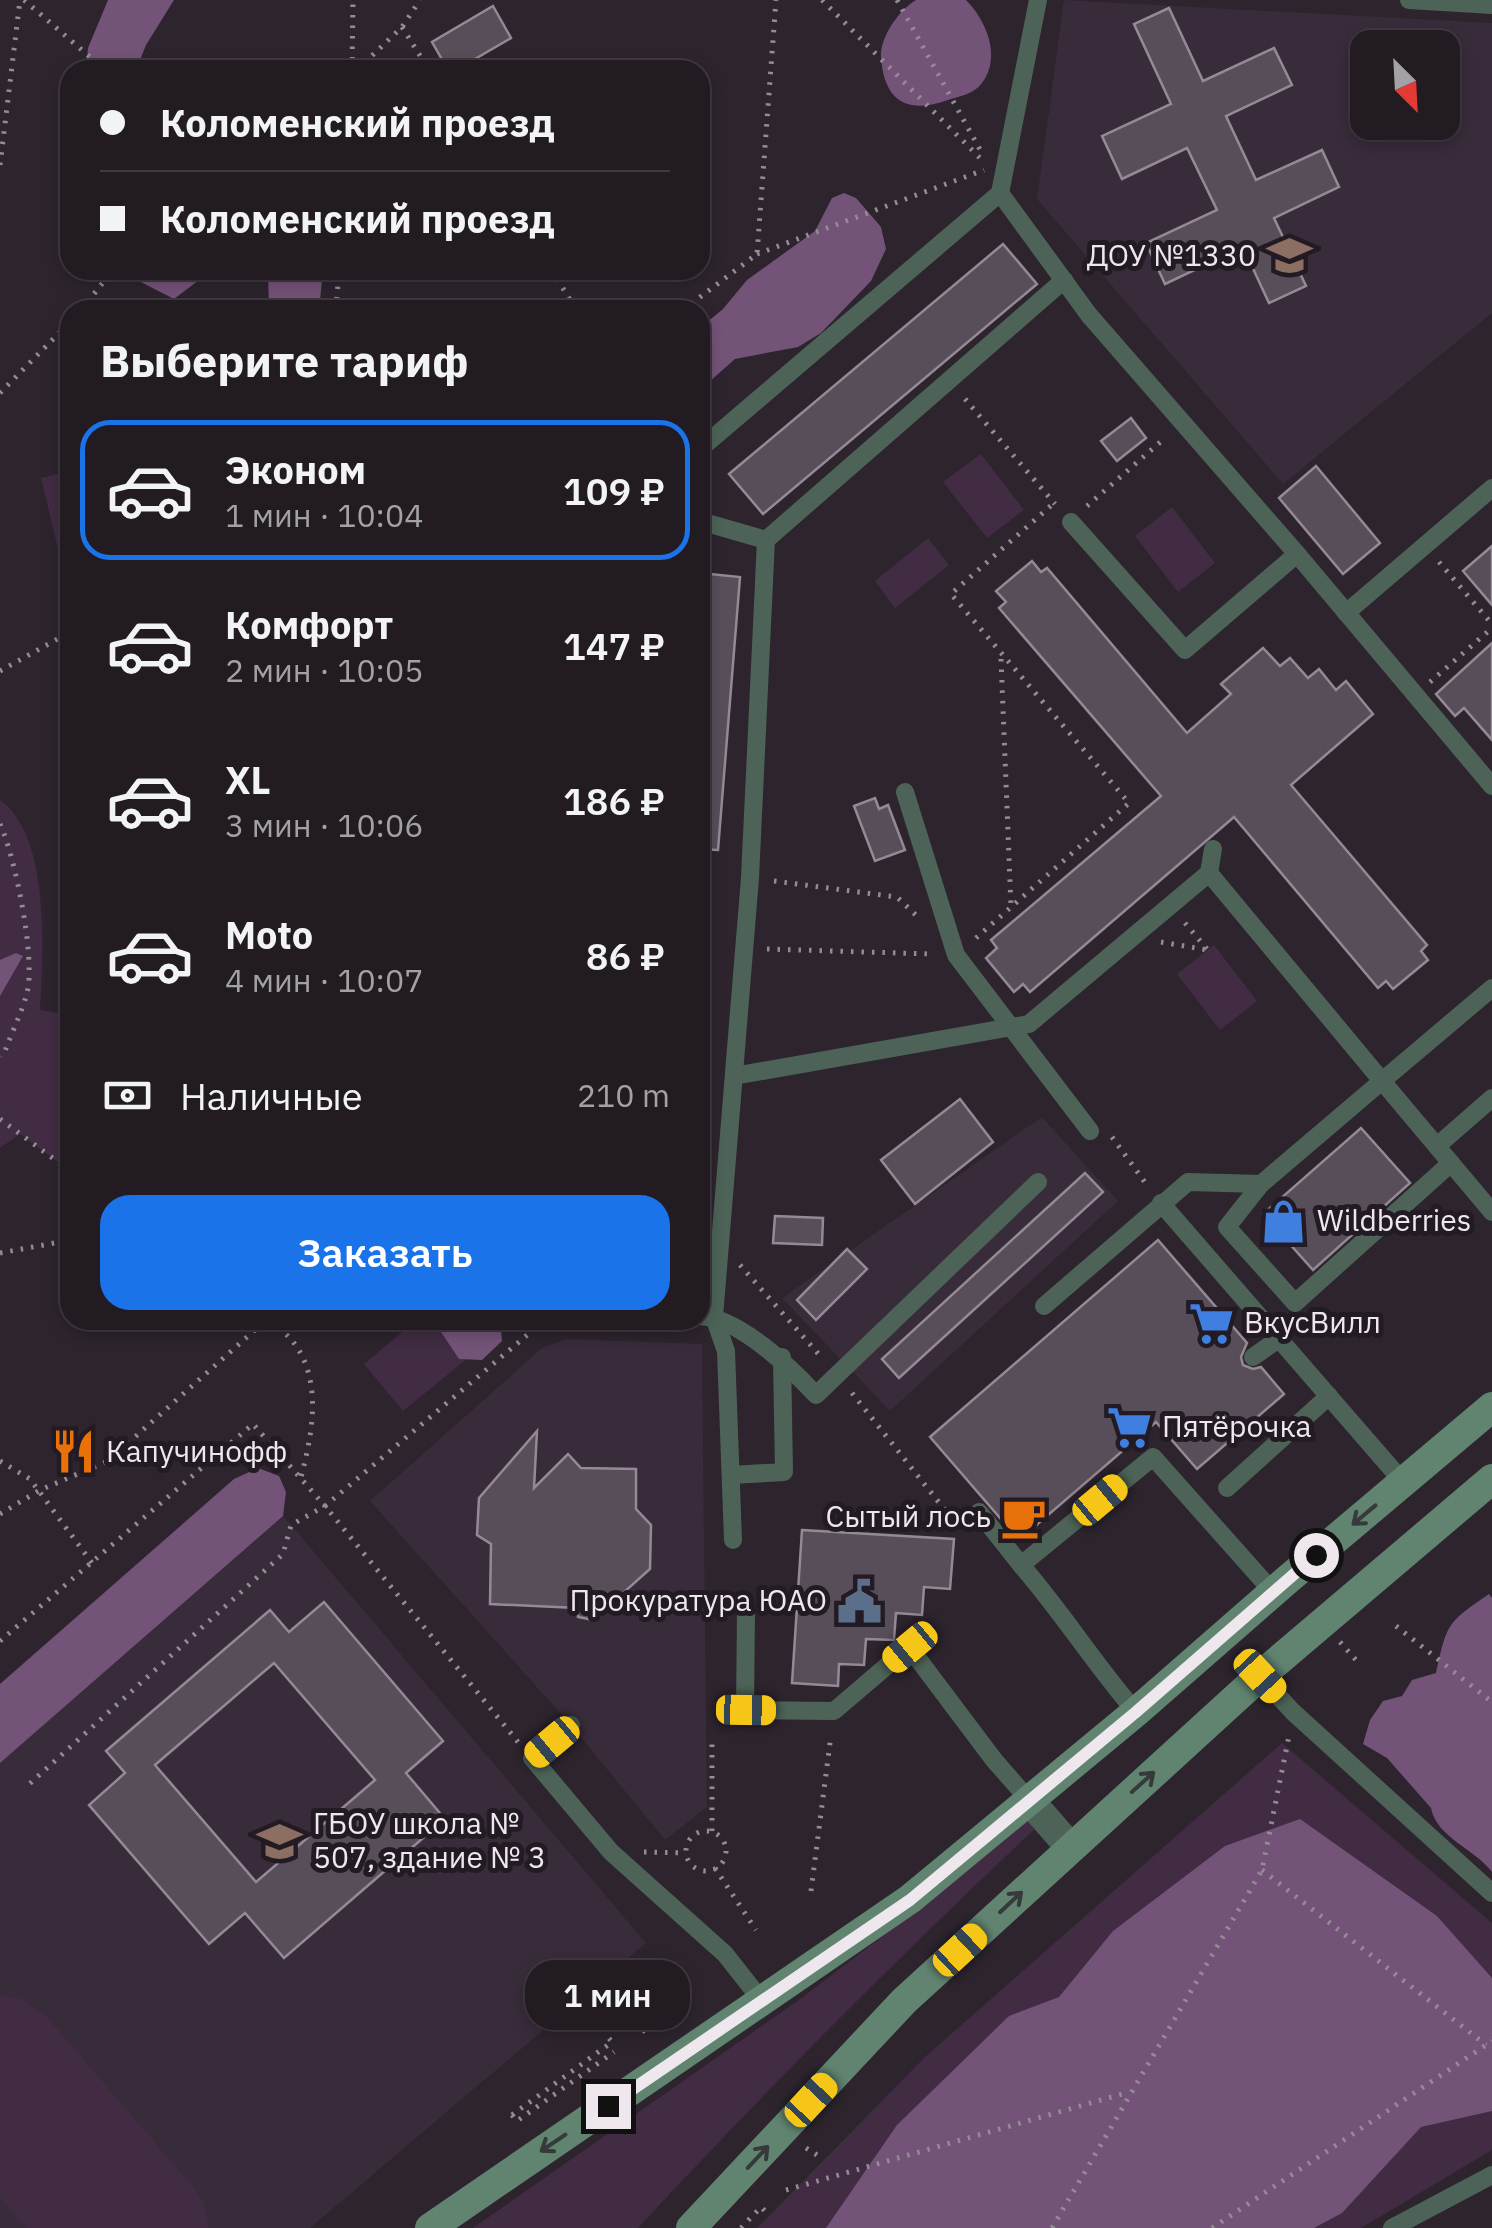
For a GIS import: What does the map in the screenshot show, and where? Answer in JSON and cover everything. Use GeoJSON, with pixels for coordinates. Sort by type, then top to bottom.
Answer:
{"type":"FeatureCollection","features":[{"type":"Feature","properties":{"kind":"main road"},"geometry":{"type":"LineString","coordinates":[[430,2228],[910,1900],[1492,1407]]}},
{"type":"Feature","properties":{"kind":"main road"},"geometry":{"type":"LineString","coordinates":[[691,2228],[904,2001],[1260,1676],[1492,1479]]}},
{"type":"Feature","properties":{"kind":"street"},"geometry":{"type":"LineString","coordinates":[[1029,1800],[1070,1847]]}},
{"type":"Feature","properties":{"kind":"lane"},"geometry":{"type":"LineString","coordinates":[[710,440],[1000,193],[1038,0]]}},
{"type":"Feature","properties":{"kind":"lane"},"geometry":{"type":"LineString","coordinates":[[1409,0],[1492,5]]}},
{"type":"Feature","properties":{"kind":"lane"},"geometry":{"type":"LineString","coordinates":[[1000,193],[1089,315],[1492,786]]}},
{"type":"Feature","properties":{"kind":"lane"},"geometry":{"type":"LineString","coordinates":[[710,1296],[750,878],[766,540],[1064,280]]}},
{"type":"Feature","properties":{"kind":"lane"},"geometry":{"type":"LineString","coordinates":[[1346,614],[1492,488]]}},
{"type":"Feature","properties":{"kind":"lane"},"geometry":{"type":"LineString","coordinates":[[1071,522],[1185,650],[1297,554]]}},
{"type":"Feature","properties":{"kind":"lane"},"geometry":{"type":"LineString","coordinates":[[710,524],[766,540]]}},
{"type":"Feature","properties":{"kind":"lane"},"geometry":{"type":"LineString","coordinates":[[906,792],[956,955],[1090,1131]]}},
{"type":"Feature","properties":{"kind":"lane"},"geometry":{"type":"LineString","coordinates":[[734,1076],[1029,1024],[1209,873],[1214,849]]}},
{"type":"Feature","properties":{"kind":"lane"},"geometry":{"type":"LineString","coordinates":[[1209,873],[1492,1212]]}},
{"type":"Feature","properties":{"kind":"lane"},"geometry":{"type":"LineString","coordinates":[[1451,1163],[1295,1303],[1227,1227],[1261,1184],[1492,988]]}},
{"type":"Feature","properties":{"kind":"lane"},"geometry":{"type":"LineString","coordinates":[[1436,1146],[1492,1098]]}},
{"type":"Feature","properties":{"kind":"lane"},"geometry":{"type":"LineString","coordinates":[[710,1319],[782,1357],[816,1395],[1038,1182]]}},
{"type":"Feature","properties":{"kind":"lane"},"geometry":{"type":"LineString","coordinates":[[1044,1306],[1188,1182],[1261,1184]]}},
{"type":"Feature","properties":{"kind":"lane"},"geometry":{"type":"LineString","coordinates":[[1161,1203],[1404,1483]]}},
{"type":"Feature","properties":{"kind":"lane"},"geometry":{"type":"LineString","coordinates":[[710,1322],[726,1351],[734,1540]]}},
{"type":"Feature","properties":{"kind":"lane"},"geometry":{"type":"LineString","coordinates":[[1253,1357],[1280,1338]]}},
{"type":"Feature","properties":{"kind":"lane"},"geometry":{"type":"LineString","coordinates":[[731,1475],[784,1472],[782,1357]]}},
{"type":"Feature","properties":{"kind":"lane"},"geometry":{"type":"LineString","coordinates":[[1227,1488],[1329,1396]]}},
{"type":"Feature","properties":{"kind":"lane"},"geometry":{"type":"LineString","coordinates":[[1022,1565],[1152,1457],[1273,1592]]}},
{"type":"Feature","properties":{"kind":"lane"},"geometry":{"type":"LineString","coordinates":[[979,1512],[1136,1712]]}},
{"type":"Feature","properties":{"kind":"lane"},"geometry":{"type":"LineString","coordinates":[[746,1610],[746,1710],[834,1710],[910,1647],[994,1760],[1029,1800]]}},
{"type":"Feature","properties":{"kind":"lane"},"geometry":{"type":"LineString","coordinates":[[1260,1676],[1294,1712],[1492,1893]]}},
{"type":"Feature","properties":{"kind":"lane"},"geometry":{"type":"LineString","coordinates":[[571,1725],[532,1758],[610,1852],[725,1954],[762,2001]]}},
{"type":"Feature","properties":{"kind":"lane"},"geometry":{"type":"LineString","coordinates":[[1392,2228],[1492,2174]]}},
{"type":"Feature","properties":{"kind":"path"},"geometry":{"type":"LineString","coordinates":[[22,0],[93,60]]}},
{"type":"Feature","properties":{"kind":"path"},"geometry":{"type":"LineString","coordinates":[[0,165],[22,0]]}},
{"type":"Feature","properties":{"kind":"path"},"geometry":{"type":"LineString","coordinates":[[353,0],[354,60]]}},
{"type":"Feature","properties":{"kind":"path"},"geometry":{"type":"LineString","coordinates":[[365,60],[402,27],[420,0]]}},
{"type":"Feature","properties":{"kind":"path"},"geometry":{"type":"LineString","coordinates":[[757,254],[776,0]]}},
{"type":"Feature","properties":{"kind":"path"},"geometry":{"type":"LineString","coordinates":[[822,0],[990,168]]}},
{"type":"Feature","properties":{"kind":"path"},"geometry":{"type":"LineString","coordinates":[[897,0],[990,168]]}},
{"type":"Feature","properties":{"kind":"path"},"geometry":{"type":"LineString","coordinates":[[402,27],[422,60]]}},
{"type":"Feature","properties":{"kind":"path"},"geometry":{"type":"LineString","coordinates":[[696,300],[757,254],[990,168]]}},
{"type":"Feature","properties":{"kind":"path"},"geometry":{"type":"LineString","coordinates":[[89,300],[105,280]]}},
{"type":"Feature","properties":{"kind":"path"},"geometry":{"type":"LineString","coordinates":[[0,393],[60,332]]}},
{"type":"Feature","properties":{"kind":"path"},"geometry":{"type":"LineString","coordinates":[[950,382],[1071,522],[1183,423]]}},
{"type":"Feature","properties":{"kind":"path"},"geometry":{"type":"LineString","coordinates":[[744,948],[956,955],[1129,803],[951,594],[1054,503]]}},
{"type":"Feature","properties":{"kind":"path"},"geometry":{"type":"LineString","coordinates":[[1415,696],[1492,626],[1424,545]]}},
{"type":"Feature","properties":{"kind":"path"},"geometry":{"type":"LineString","coordinates":[[0,671],[60,638]]}},
{"type":"Feature","properties":{"kind":"path"},"geometry":{"type":"LineString","coordinates":[[1001,656],[1010,906]]}},
{"type":"Feature","properties":{"kind":"path"},"geometry":{"type":"LineString","coordinates":[[0,1056],[28,990],[27,946],[18,888],[1,826]]}},
{"type":"Feature","properties":{"kind":"path"},"geometry":{"type":"LineString","coordinates":[[750,878],[897,897],[921,920]]}},
{"type":"Feature","properties":{"kind":"path"},"geometry":{"type":"LineString","coordinates":[[1132,938],[1208,950],[1170,905]]}},
{"type":"Feature","properties":{"kind":"path"},"geometry":{"type":"LineString","coordinates":[[0,1119],[60,1164]]}},
{"type":"Feature","properties":{"kind":"path"},"geometry":{"type":"LineString","coordinates":[[718,1240],[836,1374],[961,1530]]}},
{"type":"Feature","properties":{"kind":"path"},"geometry":{"type":"LineString","coordinates":[[0,1254],[60,1242]]}},
{"type":"Feature","properties":{"kind":"path"},"geometry":{"type":"LineString","coordinates":[[0,1514],[40,1490],[108,1460],[258,1330]]}},
{"type":"Feature","properties":{"kind":"path"},"geometry":{"type":"LineString","coordinates":[[280,1330],[295,1344],[309,1377],[314,1426],[301,1478]]}},
{"type":"Feature","properties":{"kind":"path"},"geometry":{"type":"LineString","coordinates":[[25,1788],[284,1554],[291,1526],[325,1506],[533,1330]]}},
{"type":"Feature","properties":{"kind":"path"},"geometry":{"type":"LineString","coordinates":[[0,1641],[253,1424],[532,1758]]}},
{"type":"Feature","properties":{"kind":"path"},"geometry":{"type":"LineString","coordinates":[[0,1460],[40,1490],[92,1563]]}},
{"type":"Feature","properties":{"kind":"path"},"geometry":{"type":"LineString","coordinates":[[1396,1626],[1492,1702]]}},
{"type":"Feature","properties":{"kind":"path"},"geometry":{"type":"LineString","coordinates":[[1052,2228],[1262,1870],[1294,1712]]}},
{"type":"Feature","properties":{"kind":"path"},"geometry":{"type":"LineString","coordinates":[[712,1739],[712,1831],[725,1845],[724,1858],[716,1868]]}},
{"type":"Feature","properties":{"kind":"path"},"geometry":{"type":"LineString","coordinates":[[812,1891],[828,1759]]}},
{"type":"Feature","properties":{"kind":"path"},"geometry":{"type":"LineString","coordinates":[[712,1831],[693,1836],[686,1853],[697,1868],[716,1868]]}},
{"type":"Feature","properties":{"kind":"path"},"geometry":{"type":"LineString","coordinates":[[716,1868],[756,1930]]}},
{"type":"Feature","properties":{"kind":"path"},"geometry":{"type":"LineString","coordinates":[[1212,2228],[1489,2043],[1262,1870]]}},
{"type":"Feature","properties":{"kind":"path"},"geometry":{"type":"LineString","coordinates":[[642,2032],[682,2003],[673,1991]]}},
{"type":"Feature","properties":{"kind":"path"},"geometry":{"type":"LineString","coordinates":[[607,2036],[612,2042],[512,2115],[516,2121],[614,2052]]}},
{"type":"Feature","properties":{"kind":"path"},"geometry":{"type":"LineString","coordinates":[[786,2190],[1132,2091]]}},
{"type":"Feature","properties":{"kind":"path"},"geometry":{"type":"LineString","coordinates":[[807,2147],[816,2156]]}},
{"type":"Feature","properties":{"kind":"path"},"geometry":{"type":"LineString","coordinates":[[742,2228],[761,2206],[766,2212]]}},
{"type":"Feature","properties":{"kind":"shaded area"},"geometry":{"type":"Polygon","coordinates":[[[108,0],[174,0],[140,60],[87,60],[108,0]]]}},
{"type":"Feature","properties":{"kind":"shaded area"},"geometry":{"type":"Polygon","coordinates":[[[916,0],[966,0],[980,18],[989,39],[991,62],[975,90],[921,106],[900,101],[893,94],[883,72],[882,49],[892,25],[916,0]]]}},
{"type":"Feature","properties":{"kind":"shaded area","name":"ДОУ №1330"},"geometry":{"type":"Polygon","coordinates":[[[1064,0],[1492,23],[1492,313],[1283,484],[1037,199],[1064,0]]]}},
{"type":"Feature","properties":{"kind":"shaded area"},"geometry":{"type":"Polygon","coordinates":[[[844,193],[856,198],[881,227],[886,249],[871,281],[821,333],[798,347],[735,359],[710,381],[710,320],[747,280],[815,231],[832,198],[844,193]]]}},
{"type":"Feature","properties":{"kind":"shaded area"},"geometry":{"type":"Polygon","coordinates":[[[137,280],[199,280],[174,299],[137,280]]]}},
{"type":"Feature","properties":{"kind":"shaded area"},"geometry":{"type":"Polygon","coordinates":[[[268,280],[322,280],[320,300],[269,300],[268,280]]]}},
{"type":"Feature","properties":{"kind":"shaded area"},"geometry":{"type":"Polygon","coordinates":[[[981,454],[1024,510],[987,538],[943,482],[981,454]]]}},
{"type":"Feature","properties":{"kind":"shaded area"},"geometry":{"type":"Polygon","coordinates":[[[60,473],[60,557],[41,478],[60,473]]]}},
{"type":"Feature","properties":{"kind":"shaded area"},"geometry":{"type":"Polygon","coordinates":[[[1172,507],[1215,563],[1178,592],[1135,536],[1172,507]]]}},
{"type":"Feature","properties":{"kind":"shaded area"},"geometry":{"type":"Polygon","coordinates":[[[928,538],[949,565],[895,608],[875,581],[928,538]]]}},
{"type":"Feature","properties":{"kind":"shaded area"},"geometry":{"type":"Polygon","coordinates":[[[0,800],[16,817],[36,867],[42,928],[40,1010],[60,1013],[60,1164],[20,1134],[0,1148],[0,800]]]}},
{"type":"Feature","properties":{"kind":"shaded area"},"geometry":{"type":"Polygon","coordinates":[[[1214,945],[1257,1001],[1220,1030],[1177,974],[1214,945]]]}},
{"type":"Feature","properties":{"kind":"shaded area"},"geometry":{"type":"Polygon","coordinates":[[[16,953],[23,956],[0,996],[0,960],[16,953]]]}},
{"type":"Feature","properties":{"kind":"shaded area"},"geometry":{"type":"Polygon","coordinates":[[[1042,1117],[1118,1201],[890,1411],[782,1298],[1042,1117]]]}},
{"type":"Feature","properties":{"kind":"shaded area"},"geometry":{"type":"Polygon","coordinates":[[[405,1330],[445,1330],[468,1358],[403,1411],[364,1364],[405,1330]]]}},
{"type":"Feature","properties":{"kind":"shaded area"},"geometry":{"type":"Polygon","coordinates":[[[440,1330],[501,1330],[502,1341],[482,1360],[459,1359],[440,1330]]]}},
{"type":"Feature","properties":{"kind":"shaded area"},"geometry":{"type":"Polygon","coordinates":[[[566,1339],[702,1344],[707,1807],[665,1840],[571,1725],[370,1501],[542,1348],[566,1339]]]}},
{"type":"Feature","properties":{"kind":"shaded area"},"geometry":{"type":"Polygon","coordinates":[[[258,1468],[279,1476],[286,1492],[283,1516],[0,1763],[0,1684],[234,1479],[258,1468]]]}},
{"type":"Feature","properties":{"kind":"shaded area","name":"ГБОУ школа № 507, здание № 3"},"geometry":{"type":"Polygon","coordinates":[[[275,1506],[646,1943],[310,2228],[0,2228],[0,1739],[275,1506]]]}},
{"type":"Feature","properties":{"kind":"shaded area"},"geometry":{"type":"Polygon","coordinates":[[[1489,1594],[1492,1872],[1448,1835],[1431,1808],[1387,1758],[1363,1744],[1370,1720],[1383,1701],[1402,1696],[1412,1680],[1436,1673],[1451,1626],[1489,1594]]]}},
{"type":"Feature","properties":{"kind":"shaded area"},"geometry":{"type":"Polygon","coordinates":[[[1282,1743],[1492,1923],[1492,2150],[1361,2228],[757,2228],[925,2057],[1282,1743]]]}},
{"type":"Feature","properties":{"kind":"shaded area"},"geometry":{"type":"Polygon","coordinates":[[[1030,1817],[1039,1825],[835,2023],[638,2228],[473,2228],[796,2002],[920,1908],[1030,1817]]]}},
{"type":"Feature","properties":{"kind":"shaded area"},"geometry":{"type":"Polygon","coordinates":[[[1300,1819],[1437,1916],[1492,1978],[1492,2111],[1421,2127],[1342,2213],[1314,2228],[826,2228],[897,2125],[1009,2016],[1059,1997],[1113,1931],[1225,1846],[1300,1819]]]}},
{"type":"Feature","properties":{"kind":"shaded area"},"geometry":{"type":"Polygon","coordinates":[[[0,1995],[21,1999],[47,2017],[195,2189],[204,2203],[209,2228],[26,2228],[0,2198],[0,1995]]]}},
{"type":"Feature","properties":{"kind":"building"},"geometry":{"type":"Polygon","coordinates":[[[493,6],[511,38],[473,60],[442,60],[432,42],[493,6]]]}},
{"type":"Feature","properties":{"kind":"building"},"geometry":{"type":"Polygon","coordinates":[[[1169,8],[1203,81],[1274,48],[1292,85],[1226,116],[1256,180],[1322,150],[1339,187],[1274,218],[1306,286],[1269,303],[1243,247],[1165,284],[1146,243],[1217,210],[1187,148],[1122,179],[1102,136],[1171,104],[1134,24],[1169,8]]]}},
{"type":"Feature","properties":{"kind":"building"},"geometry":{"type":"Polygon","coordinates":[[[1003,244],[1037,284],[763,514],[729,474],[1003,244]]]}},
{"type":"Feature","properties":{"kind":"building"},"geometry":{"type":"Polygon","coordinates":[[[1131,418],[1146,438],[1117,461],[1101,441],[1131,418]]]}},
{"type":"Feature","properties":{"kind":"building"},"geometry":{"type":"Polygon","coordinates":[[[1316,466],[1380,543],[1343,574],[1279,498],[1316,466]]]}},
{"type":"Feature","properties":{"kind":"building"},"geometry":{"type":"Polygon","coordinates":[[[1492,546],[1492,605],[1463,571],[1492,546]]]}},
{"type":"Feature","properties":{"kind":"building"},"geometry":{"type":"Polygon","coordinates":[[[1032,561],[1041,572],[1047,568],[1187,733],[1231,694],[1221,684],[1263,648],[1280,666],[1290,658],[1308,678],[1319,669],[1336,690],[1346,681],[1373,714],[1291,785],[1427,945],[1421,951],[1428,960],[1393,989],[1386,981],[1378,988],[1234,817],[1030,992],[1023,984],[1014,992],[986,958],[997,948],[991,940],[1161,796],[999,608],[1006,602],[996,591],[1032,561]]]}},
{"type":"Feature","properties":{"kind":"building"},"geometry":{"type":"Polygon","coordinates":[[[710,574],[740,577],[718,850],[710,850],[710,574]]]}},
{"type":"Feature","properties":{"kind":"building"},"geometry":{"type":"Polygon","coordinates":[[[1492,643],[1492,740],[1464,708],[1455,716],[1436,694],[1492,643]]]}},
{"type":"Feature","properties":{"kind":"building"},"geometry":{"type":"Polygon","coordinates":[[[875,798],[879,809],[888,805],[905,850],[875,861],[854,806],[875,798]]]}},
{"type":"Feature","properties":{"kind":"building"},"geometry":{"type":"Polygon","coordinates":[[[960,1099],[993,1142],[915,1204],[881,1160],[960,1099]]]}},
{"type":"Feature","properties":{"kind":"building"},"geometry":{"type":"Polygon","coordinates":[[[1361,1128],[1410,1183],[1313,1270],[1263,1214],[1361,1128]]]}},
{"type":"Feature","properties":{"kind":"building"},"geometry":{"type":"Polygon","coordinates":[[[1085,1173],[1103,1192],[899,1378],[882,1359],[1085,1173]]]}},
{"type":"Feature","properties":{"kind":"building"},"geometry":{"type":"Polygon","coordinates":[[[775,1216],[823,1218],[822,1245],[773,1243],[775,1216]]]}},
{"type":"Feature","properties":{"kind":"building"},"geometry":{"type":"Polygon","coordinates":[[[1158,1240],[1247,1343],[1241,1357],[1243,1365],[1261,1367],[1284,1394],[1197,1469],[1156,1422],[1019,1540],[930,1437],[1158,1240]]]}},
{"type":"Feature","properties":{"kind":"building"},"geometry":{"type":"Polygon","coordinates":[[[847,1249],[867,1269],[816,1320],[797,1300],[847,1249]]]}},
{"type":"Feature","properties":{"kind":"building"},"geometry":{"type":"Polygon","coordinates":[[[537,1431],[534,1488],[568,1454],[581,1468],[636,1469],[636,1509],[651,1525],[650,1569],[593,1620],[578,1617],[577,1608],[490,1604],[491,1544],[477,1535],[479,1498],[537,1431]]]}},
{"type":"Feature","properties":{"kind":"building","name":"Прокуратура ЮАО"},"geometry":{"type":"Polygon","coordinates":[[[802,1530],[954,1539],[950,1589],[924,1587],[922,1615],[896,1613],[894,1640],[866,1639],[864,1665],[839,1664],[838,1686],[792,1683],[802,1530]]]}},
{"type":"Feature","properties":{"kind":"building"},"geometry":{"type":"Polygon","coordinates":[[[324,1602],[443,1741],[406,1773],[445,1819],[284,1958],[245,1913],[209,1944],[89,1805],[125,1773],[106,1751],[270,1610],[289,1632],[324,1602]],[[274,1663],[155,1765],[256,1882],[375,1780],[274,1663]]]}},
{"type":"Feature","properties":{"kind":"place","name":"ДОУ №1330"},"geometry":{"type":"Point","coordinates":[1289,256]}},
{"type":"Feature","properties":{"kind":"place","name":"Wildberries"},"geometry":{"type":"Point","coordinates":[1284,1221]}},
{"type":"Feature","properties":{"kind":"place","name":"ВкусВилл"},"geometry":{"type":"Point","coordinates":[1211,1323]}},
{"type":"Feature","properties":{"kind":"place","name":"Пятёрочка"},"geometry":{"type":"Point","coordinates":[1129,1427]}},
{"type":"Feature","properties":{"kind":"place","name":"Капучинофф"},"geometry":{"type":"Point","coordinates":[73,1452]}},
{"type":"Feature","properties":{"kind":"place","name":"Сытый лось"},"geometry":{"type":"Point","coordinates":[1024,1517]}},
{"type":"Feature","properties":{"kind":"place","name":"Прокуратура ЮАО"},"geometry":{"type":"Point","coordinates":[860,1601]}},
{"type":"Feature","properties":{"kind":"place","name":"ГБОУ школа № 507, здание № 3"},"geometry":{"type":"Point","coordinates":[280,1841]}},
{"type":"Feature","properties":{"kind":"route"},"geometry":{"type":"LineString","coordinates":[[608,2106],[910,1900],[1136,1712],[1316,1555]]}}]}
